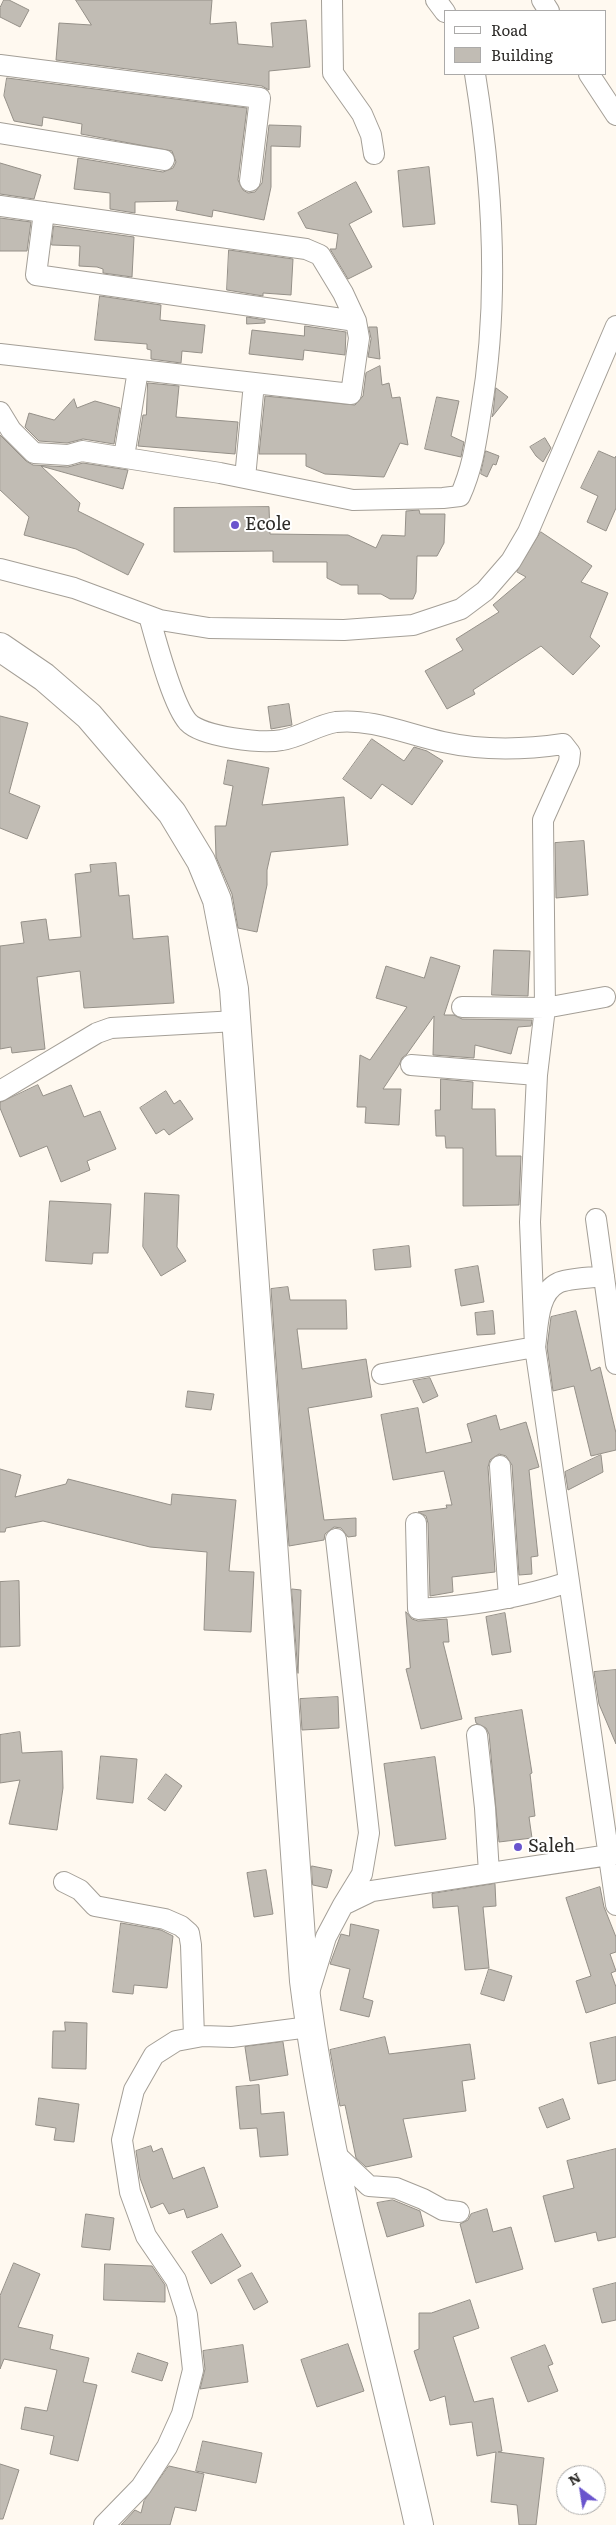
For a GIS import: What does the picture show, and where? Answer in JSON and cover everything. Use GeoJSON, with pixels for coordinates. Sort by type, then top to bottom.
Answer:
{"type":"FeatureCollection","features":[{"type":"Feature","properties":{"kind":"main road"},"geometry":{"type":"LineString","coordinates":[[0,647],[44,677],[89,716],[172,813],[201,861],[217,900],[234,989],[308,2014],[331,2150],[419,2525]]}},
{"type":"Feature","properties":{"kind":"street"},"geometry":{"type":"LineString","coordinates":[[332,0],[333,73],[362,114],[372,135],[374,154]]}},
{"type":"Feature","properties":{"kind":"street"},"geometry":{"type":"LineString","coordinates":[[436,0],[444,11]]}},
{"type":"Feature","properties":{"kind":"street"},"geometry":{"type":"LineString","coordinates":[[0,65],[260,98],[250,181]]}},
{"type":"Feature","properties":{"kind":"street"},"geometry":{"type":"LineString","coordinates":[[0,412],[11,430],[34,453],[68,455],[82,450],[245,478],[354,500],[460,496],[471,470],[484,392],[491,321],[492,243],[485,135],[475,75]]}},
{"type":"Feature","properties":{"kind":"street"},"geometry":{"type":"LineString","coordinates":[[590,75],[616,115]]}},
{"type":"Feature","properties":{"kind":"street"},"geometry":{"type":"LineString","coordinates":[[0,133],[164,160]]}},
{"type":"Feature","properties":{"kind":"street"},"geometry":{"type":"LineString","coordinates":[[0,206],[306,249],[320,255],[343,293],[356,320],[359,338],[351,394],[0,354]]}},
{"type":"Feature","properties":{"kind":"street"},"geometry":{"type":"LineString","coordinates":[[44,212],[36,275],[356,320]]}},
{"type":"Feature","properties":{"kind":"street"},"geometry":{"type":"LineString","coordinates":[[0,569],[74,588],[160,620],[209,628],[344,630],[413,625],[461,609],[485,591],[511,561],[528,532],[616,326]]}},
{"type":"Feature","properties":{"kind":"street"},"geometry":{"type":"LineString","coordinates":[[124,457],[138,370]]}},
{"type":"Feature","properties":{"kind":"street"},"geometry":{"type":"LineString","coordinates":[[245,478],[254,383]]}},
{"type":"Feature","properties":{"kind":"street"},"geometry":{"type":"LineString","coordinates":[[149,616],[174,694],[188,721],[204,732],[250,740],[282,740],[337,722],[364,724],[483,749],[523,750],[564,744],[570,753],[569,762],[543,820],[545,1008],[537,1075],[530,1222],[535,1347],[569,1582],[612,1854],[616,1905]]}},
{"type":"Feature","properties":{"kind":"street"},"geometry":{"type":"LineString","coordinates":[[462,1007],[545,1008],[605,997]]}},
{"type":"Feature","properties":{"kind":"street"},"geometry":{"type":"LineString","coordinates":[[0,1091],[98,1033],[111,1028],[236,1021]]}},
{"type":"Feature","properties":{"kind":"street"},"geometry":{"type":"LineString","coordinates":[[411,1065],[537,1075]]}},
{"type":"Feature","properties":{"kind":"street"},"geometry":{"type":"LineString","coordinates":[[596,1219],[616,1364]]}},
{"type":"Feature","properties":{"kind":"street"},"geometry":{"type":"LineString","coordinates":[[535,1347],[542,1302],[549,1290],[558,1283],[604,1276]]}},
{"type":"Feature","properties":{"kind":"street"},"geometry":{"type":"LineString","coordinates":[[382,1374],[535,1347]]}},
{"type":"Feature","properties":{"kind":"street"},"geometry":{"type":"LineString","coordinates":[[500,1466],[508,1598]]}},
{"type":"Feature","properties":{"kind":"street"},"geometry":{"type":"LineString","coordinates":[[416,1522],[418,1609],[451,1607],[532,1594],[569,1582]]}},
{"type":"Feature","properties":{"kind":"street"},"geometry":{"type":"LineString","coordinates":[[104,2525],[141,2487],[167,2448],[182,2414],[193,2370],[187,2315],[176,2280],[146,2236],[130,2192],[122,2140],[134,2090],[154,2055],[176,2041],[203,2036],[232,2038],[308,2014],[326,1936],[362,1874],[369,1833],[336,1539]]}},
{"type":"Feature","properties":{"kind":"street"},"geometry":{"type":"LineString","coordinates":[[477,1735],[485,1808],[489,1873]]}},
{"type":"Feature","properties":{"kind":"street"},"geometry":{"type":"LineString","coordinates":[[343,1905],[372,1891],[612,1854]]}},
{"type":"Feature","properties":{"kind":"street"},"geometry":{"type":"LineString","coordinates":[[64,1882],[80,1890],[95,1906],[165,1919],[181,1926],[189,1933],[194,2037]]}},
{"type":"Feature","properties":{"kind":"street"},"geometry":{"type":"LineString","coordinates":[[331,2150],[368,2186],[396,2188],[423,2198],[443,2210],[458,2212]]}},
{"type":"Feature","properties":{"kind":"building"},"geometry":{"type":"Polygon","coordinates":[[[4,0],[9,0],[29,10],[20,27],[0,17],[0,8],[4,0]]]}},
{"type":"Feature","properties":{"kind":"building"},"geometry":{"type":"Polygon","coordinates":[[[76,0],[212,0],[210,24],[236,22],[238,44],[273,47],[271,23],[306,20],[310,67],[269,71],[269,90],[262,86],[56,60],[59,23],[91,25],[76,0]]]}},
{"type":"Feature","properties":{"kind":"building"},"geometry":{"type":"Polygon","coordinates":[[[7,78],[247,108],[238,180],[243,190],[248,193],[255,192],[262,183],[269,125],[301,126],[300,147],[271,146],[271,187],[264,220],[213,210],[212,217],[176,210],[178,201],[135,202],[135,213],[110,209],[110,193],[74,189],[78,158],[163,172],[173,168],[176,162],[172,151],[81,134],[82,124],[43,117],[42,126],[14,121],[4,96],[7,78]]]}},
{"type":"Feature","properties":{"kind":"building"},"geometry":{"type":"Polygon","coordinates":[[[0,163],[41,175],[34,199],[0,194],[0,163]]]}},
{"type":"Feature","properties":{"kind":"building"},"geometry":{"type":"Polygon","coordinates":[[[429,167],[435,224],[403,227],[398,171],[429,167]]]}},
{"type":"Feature","properties":{"kind":"building"},"geometry":{"type":"Polygon","coordinates":[[[356,182],[372,212],[349,224],[372,267],[348,279],[330,249],[336,249],[338,234],[306,228],[298,213],[356,182]]]}},
{"type":"Feature","properties":{"kind":"building"},"geometry":{"type":"Polygon","coordinates":[[[0,218],[31,222],[27,251],[0,251],[0,218]]]}},
{"type":"Feature","properties":{"kind":"building"},"geometry":{"type":"Polygon","coordinates":[[[54,226],[134,237],[132,277],[103,273],[103,269],[97,267],[79,266],[80,246],[52,245],[54,226]]]}},
{"type":"Feature","properties":{"kind":"building"},"geometry":{"type":"Polygon","coordinates":[[[229,250],[293,259],[291,295],[263,293],[263,296],[227,290],[229,250]]]}},
{"type":"Feature","properties":{"kind":"building"},"geometry":{"type":"Polygon","coordinates":[[[100,296],[161,305],[160,320],[205,325],[202,353],[182,351],[181,363],[151,359],[151,350],[147,349],[147,344],[95,340],[100,296]]]}},
{"type":"Feature","properties":{"kind":"building"},"geometry":{"type":"Polygon","coordinates":[[[247,317],[265,320],[265,323],[247,324],[247,317]]]}},
{"type":"Feature","properties":{"kind":"building"},"geometry":{"type":"Polygon","coordinates":[[[305,326],[346,332],[345,355],[304,350],[303,360],[249,354],[252,330],[304,336],[305,326]]]}},
{"type":"Feature","properties":{"kind":"building"},"geometry":{"type":"Polygon","coordinates":[[[369,327],[377,327],[380,359],[368,357],[371,339],[369,327]]]}},
{"type":"Feature","properties":{"kind":"building"},"geometry":{"type":"Polygon","coordinates":[[[380,366],[382,385],[389,383],[392,398],[400,397],[408,445],[400,443],[384,477],[325,474],[306,466],[306,454],[259,454],[265,396],[355,405],[363,396],[366,373],[380,366]]]}},
{"type":"Feature","properties":{"kind":"building"},"geometry":{"type":"Polygon","coordinates":[[[148,383],[179,386],[176,417],[238,422],[235,454],[138,446],[143,415],[146,415],[148,383]]]}},
{"type":"Feature","properties":{"kind":"building"},"geometry":{"type":"Polygon","coordinates":[[[496,388],[508,397],[492,417],[493,413],[496,388]]]}},
{"type":"Feature","properties":{"kind":"building"},"geometry":{"type":"Polygon","coordinates":[[[437,397],[459,401],[451,436],[464,442],[461,457],[425,449],[437,397]]]}},
{"type":"Feature","properties":{"kind":"building"},"geometry":{"type":"Polygon","coordinates":[[[74,399],[77,408],[95,401],[120,408],[114,444],[83,439],[67,443],[39,441],[25,427],[29,413],[54,420],[74,399]]]}},
{"type":"Feature","properties":{"kind":"building"},"geometry":{"type":"Polygon","coordinates":[[[0,435],[26,461],[33,465],[68,467],[83,463],[128,470],[123,489],[41,466],[80,503],[78,511],[144,544],[128,575],[76,549],[24,535],[29,517],[0,490],[0,435]]]}},
{"type":"Feature","properties":{"kind":"building"},"geometry":{"type":"Polygon","coordinates":[[[545,438],[551,448],[543,462],[530,447],[545,438]]]}},
{"type":"Feature","properties":{"kind":"building"},"geometry":{"type":"Polygon","coordinates":[[[486,451],[499,456],[496,465],[493,464],[487,477],[481,474],[486,451]]]}},
{"type":"Feature","properties":{"kind":"building"},"geometry":{"type":"Polygon","coordinates":[[[599,451],[615,458],[616,456],[616,508],[606,531],[587,522],[598,496],[581,488],[599,451]]]}},
{"type":"Feature","properties":{"kind":"building"},"geometry":{"type":"Polygon","coordinates":[[[269,507],[270,534],[348,535],[376,548],[382,535],[405,536],[406,511],[419,510],[420,514],[445,514],[444,543],[437,556],[417,556],[416,592],[413,599],[390,599],[381,594],[358,594],[358,585],[341,585],[327,578],[327,562],[273,562],[273,551],[174,552],[174,508],[269,507]]]}},
{"type":"Feature","properties":{"kind":"building"},"geometry":{"type":"Polygon","coordinates":[[[541,532],[592,566],[581,582],[608,593],[590,637],[600,646],[573,675],[541,646],[473,690],[475,694],[447,709],[425,671],[463,650],[456,639],[499,612],[493,605],[526,577],[517,572],[541,532]]]}},
{"type":"Feature","properties":{"kind":"building"},"geometry":{"type":"Polygon","coordinates":[[[289,704],[292,725],[271,729],[268,707],[289,704]]]}},
{"type":"Feature","properties":{"kind":"building"},"geometry":{"type":"Polygon","coordinates":[[[0,716],[28,723],[9,793],[40,806],[27,839],[0,828],[0,716]]]}},
{"type":"Feature","properties":{"kind":"building"},"geometry":{"type":"Polygon","coordinates":[[[372,739],[404,761],[414,747],[427,751],[443,761],[412,805],[382,784],[371,799],[343,779],[372,739]]]}},
{"type":"Feature","properties":{"kind":"building"},"geometry":{"type":"Polygon","coordinates":[[[228,760],[269,768],[262,805],[344,797],[348,845],[271,852],[267,870],[267,885],[257,932],[238,928],[232,894],[216,857],[215,826],[226,826],[233,786],[224,784],[228,760]]]}},
{"type":"Feature","properties":{"kind":"building"},"geometry":{"type":"Polygon","coordinates":[[[584,841],[588,895],[556,898],[555,843],[584,841]]]}},
{"type":"Feature","properties":{"kind":"building"},"geometry":{"type":"Polygon","coordinates":[[[116,863],[119,896],[129,895],[133,939],[168,936],[174,1003],[84,1008],[80,971],[37,977],[45,1049],[12,1053],[11,1047],[0,1049],[0,946],[24,943],[21,922],[46,919],[49,940],[81,937],[75,874],[91,872],[90,865],[116,863]]]}},
{"type":"Feature","properties":{"kind":"building"},"geometry":{"type":"Polygon","coordinates":[[[494,950],[530,951],[528,996],[492,995],[494,950]]]}},
{"type":"Feature","properties":{"kind":"building"},"geometry":{"type":"Polygon","coordinates":[[[431,957],[460,966],[444,1015],[454,1015],[462,1019],[532,1020],[531,1026],[518,1027],[511,1054],[475,1045],[474,1058],[433,1055],[434,1016],[407,1054],[402,1058],[383,1089],[401,1089],[399,1125],[365,1123],[366,1107],[357,1107],[360,1055],[370,1060],[407,1007],[376,998],[386,966],[424,978],[431,957]]]}},
{"type":"Feature","properties":{"kind":"building"},"geometry":{"type":"Polygon","coordinates":[[[441,1079],[473,1082],[472,1109],[495,1109],[496,1156],[521,1156],[519,1205],[463,1206],[463,1148],[446,1148],[445,1136],[436,1136],[435,1110],[440,1110],[441,1079]]]}},
{"type":"Feature","properties":{"kind":"building"},"geometry":{"type":"Polygon","coordinates":[[[38,1085],[43,1096],[71,1085],[84,1117],[100,1111],[116,1149],[87,1161],[90,1170],[61,1182],[47,1146],[20,1157],[0,1108],[0,1103],[38,1085]]]}},
{"type":"Feature","properties":{"kind":"building"},"geometry":{"type":"Polygon","coordinates":[[[166,1091],[174,1104],[180,1100],[193,1119],[169,1135],[164,1129],[156,1134],[140,1108],[166,1091]]]}},
{"type":"Feature","properties":{"kind":"building"},"geometry":{"type":"Polygon","coordinates":[[[145,1193],[179,1195],[177,1247],[186,1261],[161,1276],[143,1247],[145,1193]]]}},
{"type":"Feature","properties":{"kind":"building"},"geometry":{"type":"Polygon","coordinates":[[[50,1201],[111,1204],[108,1253],[93,1253],[92,1264],[46,1261],[50,1201]]]}},
{"type":"Feature","properties":{"kind":"building"},"geometry":{"type":"Polygon","coordinates":[[[409,1246],[411,1267],[375,1270],[373,1250],[409,1246]]]}},
{"type":"Feature","properties":{"kind":"building"},"geometry":{"type":"Polygon","coordinates":[[[478,1266],[484,1302],[461,1306],[455,1270],[478,1266]]]}},
{"type":"Feature","properties":{"kind":"building"},"geometry":{"type":"Polygon","coordinates":[[[288,1287],[290,1300],[346,1300],[347,1329],[297,1329],[302,1369],[366,1359],[372,1397],[308,1408],[324,1520],[356,1518],[356,1536],[348,1537],[341,1528],[334,1527],[325,1534],[324,1540],[289,1546],[271,1289],[288,1287]]]}},
{"type":"Feature","properties":{"kind":"building"},"geometry":{"type":"Polygon","coordinates":[[[493,1311],[495,1334],[477,1335],[475,1313],[493,1311]]]}},
{"type":"Feature","properties":{"kind":"building"},"geometry":{"type":"Polygon","coordinates":[[[576,1311],[591,1371],[600,1367],[616,1433],[616,1450],[591,1456],[574,1386],[553,1391],[547,1347],[551,1317],[576,1311]]]}},
{"type":"Feature","properties":{"kind":"building"},"geometry":{"type":"Polygon","coordinates":[[[430,1378],[438,1396],[423,1403],[413,1381],[430,1378]]]}},
{"type":"Feature","properties":{"kind":"building"},"geometry":{"type":"Polygon","coordinates":[[[188,1391],[214,1394],[211,1410],[186,1407],[188,1391]]]}},
{"type":"Feature","properties":{"kind":"building"},"geometry":{"type":"Polygon","coordinates":[[[418,1408],[426,1453],[472,1442],[467,1424],[496,1415],[500,1430],[526,1422],[539,1467],[529,1470],[538,1556],[531,1557],[532,1574],[519,1575],[512,1465],[506,1456],[499,1454],[490,1460],[488,1467],[495,1572],[452,1577],[453,1592],[430,1596],[428,1523],[426,1516],[418,1512],[447,1508],[446,1505],[452,1505],[444,1471],[393,1480],[381,1415],[418,1408]]]}},
{"type":"Feature","properties":{"kind":"building"},"geometry":{"type":"Polygon","coordinates":[[[601,1455],[603,1472],[568,1490],[565,1472],[601,1455]]]}},
{"type":"Feature","properties":{"kind":"building"},"geometry":{"type":"Polygon","coordinates":[[[0,1469],[21,1475],[15,1497],[66,1484],[68,1479],[171,1505],[172,1494],[236,1500],[229,1571],[254,1572],[251,1632],[204,1630],[207,1552],[150,1547],[43,1521],[6,1528],[5,1532],[0,1532],[0,1469]]]}},
{"type":"Feature","properties":{"kind":"building"},"geometry":{"type":"Polygon","coordinates":[[[19,1581],[20,1646],[0,1647],[0,1582],[19,1581]]]}},
{"type":"Feature","properties":{"kind":"building"},"geometry":{"type":"Polygon","coordinates":[[[292,1589],[301,1590],[298,1673],[292,1589]]]}},
{"type":"Feature","properties":{"kind":"building"},"geometry":{"type":"Polygon","coordinates":[[[406,1612],[412,1619],[418,1621],[447,1619],[449,1642],[443,1642],[462,1719],[421,1729],[406,1669],[410,1668],[406,1612]]]}},
{"type":"Feature","properties":{"kind":"building"},"geometry":{"type":"Polygon","coordinates":[[[505,1613],[511,1652],[492,1655],[486,1617],[505,1613]]]}},
{"type":"Feature","properties":{"kind":"building"},"geometry":{"type":"Polygon","coordinates":[[[616,1670],[616,1744],[599,1704],[594,1672],[616,1670]]]}},
{"type":"Feature","properties":{"kind":"building"},"geometry":{"type":"Polygon","coordinates":[[[338,1697],[339,1728],[302,1730],[300,1699],[338,1697]]]}},
{"type":"Feature","properties":{"kind":"building"},"geometry":{"type":"Polygon","coordinates":[[[522,1710],[532,1773],[530,1774],[535,1816],[529,1817],[532,1838],[499,1842],[489,1734],[486,1728],[476,1723],[475,1718],[522,1710]]]}},
{"type":"Feature","properties":{"kind":"building"},"geometry":{"type":"Polygon","coordinates":[[[20,1732],[22,1753],[62,1751],[63,1788],[57,1830],[9,1824],[20,1780],[0,1783],[0,1735],[20,1732]]]}},
{"type":"Feature","properties":{"kind":"building"},"geometry":{"type":"Polygon","coordinates":[[[101,1756],[137,1759],[133,1803],[97,1799],[101,1756]]]}},
{"type":"Feature","properties":{"kind":"building"},"geometry":{"type":"Polygon","coordinates":[[[435,1757],[446,1839],[395,1846],[384,1764],[435,1757]]]}},
{"type":"Feature","properties":{"kind":"building"},"geometry":{"type":"Polygon","coordinates":[[[166,1774],[182,1786],[165,1811],[148,1799],[166,1774]]]}},
{"type":"Feature","properties":{"kind":"building"},"geometry":{"type":"Polygon","coordinates":[[[312,1866],[332,1870],[327,1888],[313,1885],[312,1866]]]}},
{"type":"Feature","properties":{"kind":"building"},"geometry":{"type":"Polygon","coordinates":[[[266,1870],[273,1914],[254,1917],[247,1873],[266,1870]]]}},
{"type":"Feature","properties":{"kind":"building"},"geometry":{"type":"Polygon","coordinates":[[[495,1884],[496,1906],[483,1907],[489,1968],[465,1970],[458,1906],[433,1908],[432,1894],[495,1884]]]}},
{"type":"Feature","properties":{"kind":"building"},"geometry":{"type":"Polygon","coordinates":[[[600,1887],[604,1907],[616,1937],[616,1952],[610,1954],[616,1971],[611,1973],[616,1987],[616,2003],[586,2013],[576,1981],[591,1976],[566,1898],[600,1887]]]}},
{"type":"Feature","properties":{"kind":"building"},"geometry":{"type":"Polygon","coordinates":[[[121,1923],[161,1930],[173,1936],[167,1988],[134,1985],[133,1994],[113,1992],[121,1923]]]}},
{"type":"Feature","properties":{"kind":"building"},"geometry":{"type":"Polygon","coordinates":[[[351,1924],[379,1930],[363,1998],[373,2001],[369,2017],[340,2010],[350,1969],[330,1964],[341,1934],[349,1936],[351,1924]]]}},
{"type":"Feature","properties":{"kind":"building"},"geometry":{"type":"Polygon","coordinates":[[[489,1969],[512,1976],[504,2001],[481,1994],[489,1969]]]}},
{"type":"Feature","properties":{"kind":"building"},"geometry":{"type":"Polygon","coordinates":[[[65,2022],[87,2023],[86,2069],[52,2068],[53,2031],[65,2031],[65,2022]]]}},
{"type":"Feature","properties":{"kind":"building"},"geometry":{"type":"Polygon","coordinates":[[[385,2037],[389,2054],[470,2044],[475,2079],[462,2081],[466,2111],[403,2119],[412,2157],[366,2167],[356,2158],[345,2105],[340,2106],[330,2050],[385,2037]]]}},
{"type":"Feature","properties":{"kind":"building"},"geometry":{"type":"Polygon","coordinates":[[[616,2037],[616,2080],[598,2084],[590,2043],[616,2037]]]}},
{"type":"Feature","properties":{"kind":"building"},"geometry":{"type":"Polygon","coordinates":[[[283,2042],[288,2075],[250,2081],[245,2047],[283,2042]]]}},
{"type":"Feature","properties":{"kind":"building"},"geometry":{"type":"Polygon","coordinates":[[[259,2085],[261,2114],[284,2112],[288,2155],[260,2157],[257,2128],[240,2129],[236,2087],[259,2085]]]}},
{"type":"Feature","properties":{"kind":"building"},"geometry":{"type":"Polygon","coordinates":[[[39,2098],[79,2104],[74,2142],[54,2140],[56,2128],[36,2125],[39,2098]]]}},
{"type":"Feature","properties":{"kind":"building"},"geometry":{"type":"Polygon","coordinates":[[[563,2099],[570,2119],[547,2128],[539,2108],[563,2099]]]}},
{"type":"Feature","properties":{"kind":"building"},"geometry":{"type":"Polygon","coordinates":[[[151,2146],[153,2152],[162,2148],[173,2179],[204,2167],[218,2207],[187,2218],[184,2209],[169,2214],[163,2203],[151,2208],[140,2178],[136,2151],[151,2146]]]}},
{"type":"Feature","properties":{"kind":"building"},"geometry":{"type":"Polygon","coordinates":[[[616,2149],[616,2237],[598,2241],[596,2232],[555,2242],[543,2196],[574,2188],[567,2161],[616,2149]]]}},
{"type":"Feature","properties":{"kind":"building"},"geometry":{"type":"Polygon","coordinates":[[[393,2200],[420,2211],[424,2226],[387,2237],[377,2203],[393,2200]]]}},
{"type":"Feature","properties":{"kind":"building"},"geometry":{"type":"Polygon","coordinates":[[[487,2209],[493,2232],[511,2227],[523,2269],[476,2283],[460,2224],[468,2220],[471,2214],[487,2209]]]}},
{"type":"Feature","properties":{"kind":"building"},"geometry":{"type":"Polygon","coordinates":[[[86,2214],[114,2218],[110,2250],[82,2247],[86,2214]]]}},
{"type":"Feature","properties":{"kind":"building"},"geometry":{"type":"Polygon","coordinates":[[[222,2234],[241,2266],[211,2284],[192,2252],[222,2234]]]}},
{"type":"Feature","properties":{"kind":"building"},"geometry":{"type":"Polygon","coordinates":[[[14,2263],[40,2274],[18,2327],[53,2335],[50,2349],[89,2358],[83,2382],[97,2385],[78,2461],[50,2454],[54,2436],[21,2429],[25,2407],[47,2411],[57,2370],[4,2359],[0,2369],[0,2296],[14,2263]]]}},
{"type":"Feature","properties":{"kind":"building"},"geometry":{"type":"Polygon","coordinates":[[[105,2264],[152,2266],[165,2285],[165,2302],[104,2300],[105,2264]]]}},
{"type":"Feature","properties":{"kind":"building"},"geometry":{"type":"Polygon","coordinates":[[[252,2273],[268,2302],[254,2310],[238,2280],[252,2273]]]}},
{"type":"Feature","properties":{"kind":"building"},"geometry":{"type":"Polygon","coordinates":[[[616,2283],[616,2320],[602,2323],[593,2289],[616,2283]]]}},
{"type":"Feature","properties":{"kind":"building"},"geometry":{"type":"Polygon","coordinates":[[[470,2300],[479,2328],[453,2337],[474,2402],[493,2398],[502,2451],[498,2452],[544,2458],[536,2525],[519,2525],[517,2505],[491,2502],[496,2452],[477,2456],[472,2422],[450,2425],[445,2396],[430,2401],[414,2351],[419,2349],[419,2313],[431,2313],[470,2300]]]}},
{"type":"Feature","properties":{"kind":"building"},"geometry":{"type":"Polygon","coordinates":[[[348,2344],[364,2391],[317,2407],[301,2360],[348,2344]]]}},
{"type":"Feature","properties":{"kind":"building"},"geometry":{"type":"Polygon","coordinates":[[[243,2345],[248,2382],[200,2389],[205,2369],[203,2351],[243,2345]]]}},
{"type":"Feature","properties":{"kind":"building"},"geometry":{"type":"Polygon","coordinates":[[[545,2345],[553,2364],[548,2366],[558,2391],[528,2402],[511,2358],[545,2345]]]}},
{"type":"Feature","properties":{"kind":"building"},"geometry":{"type":"Polygon","coordinates":[[[138,2353],[168,2363],[162,2381],[132,2372],[138,2353]]]}},
{"type":"Feature","properties":{"kind":"building"},"geometry":{"type":"Polygon","coordinates":[[[203,2441],[262,2453],[256,2483],[196,2471],[203,2441]]]}},
{"type":"Feature","properties":{"kind":"building"},"geometry":{"type":"Polygon","coordinates":[[[0,2464],[19,2470],[3,2519],[0,2519],[0,2464]]]}},
{"type":"Feature","properties":{"kind":"building"},"geometry":{"type":"Polygon","coordinates":[[[169,2466],[204,2474],[196,2511],[175,2507],[170,2525],[121,2525],[135,2510],[141,2513],[144,2501],[169,2466]]]}},
{"type":"Feature","properties":{"kind":"place","name":"Ecole"},"geometry":{"type":"Point","coordinates":[235,525]}},
{"type":"Feature","properties":{"kind":"place","name":"Saleh"},"geometry":{"type":"Point","coordinates":[518,1847]}}]}
